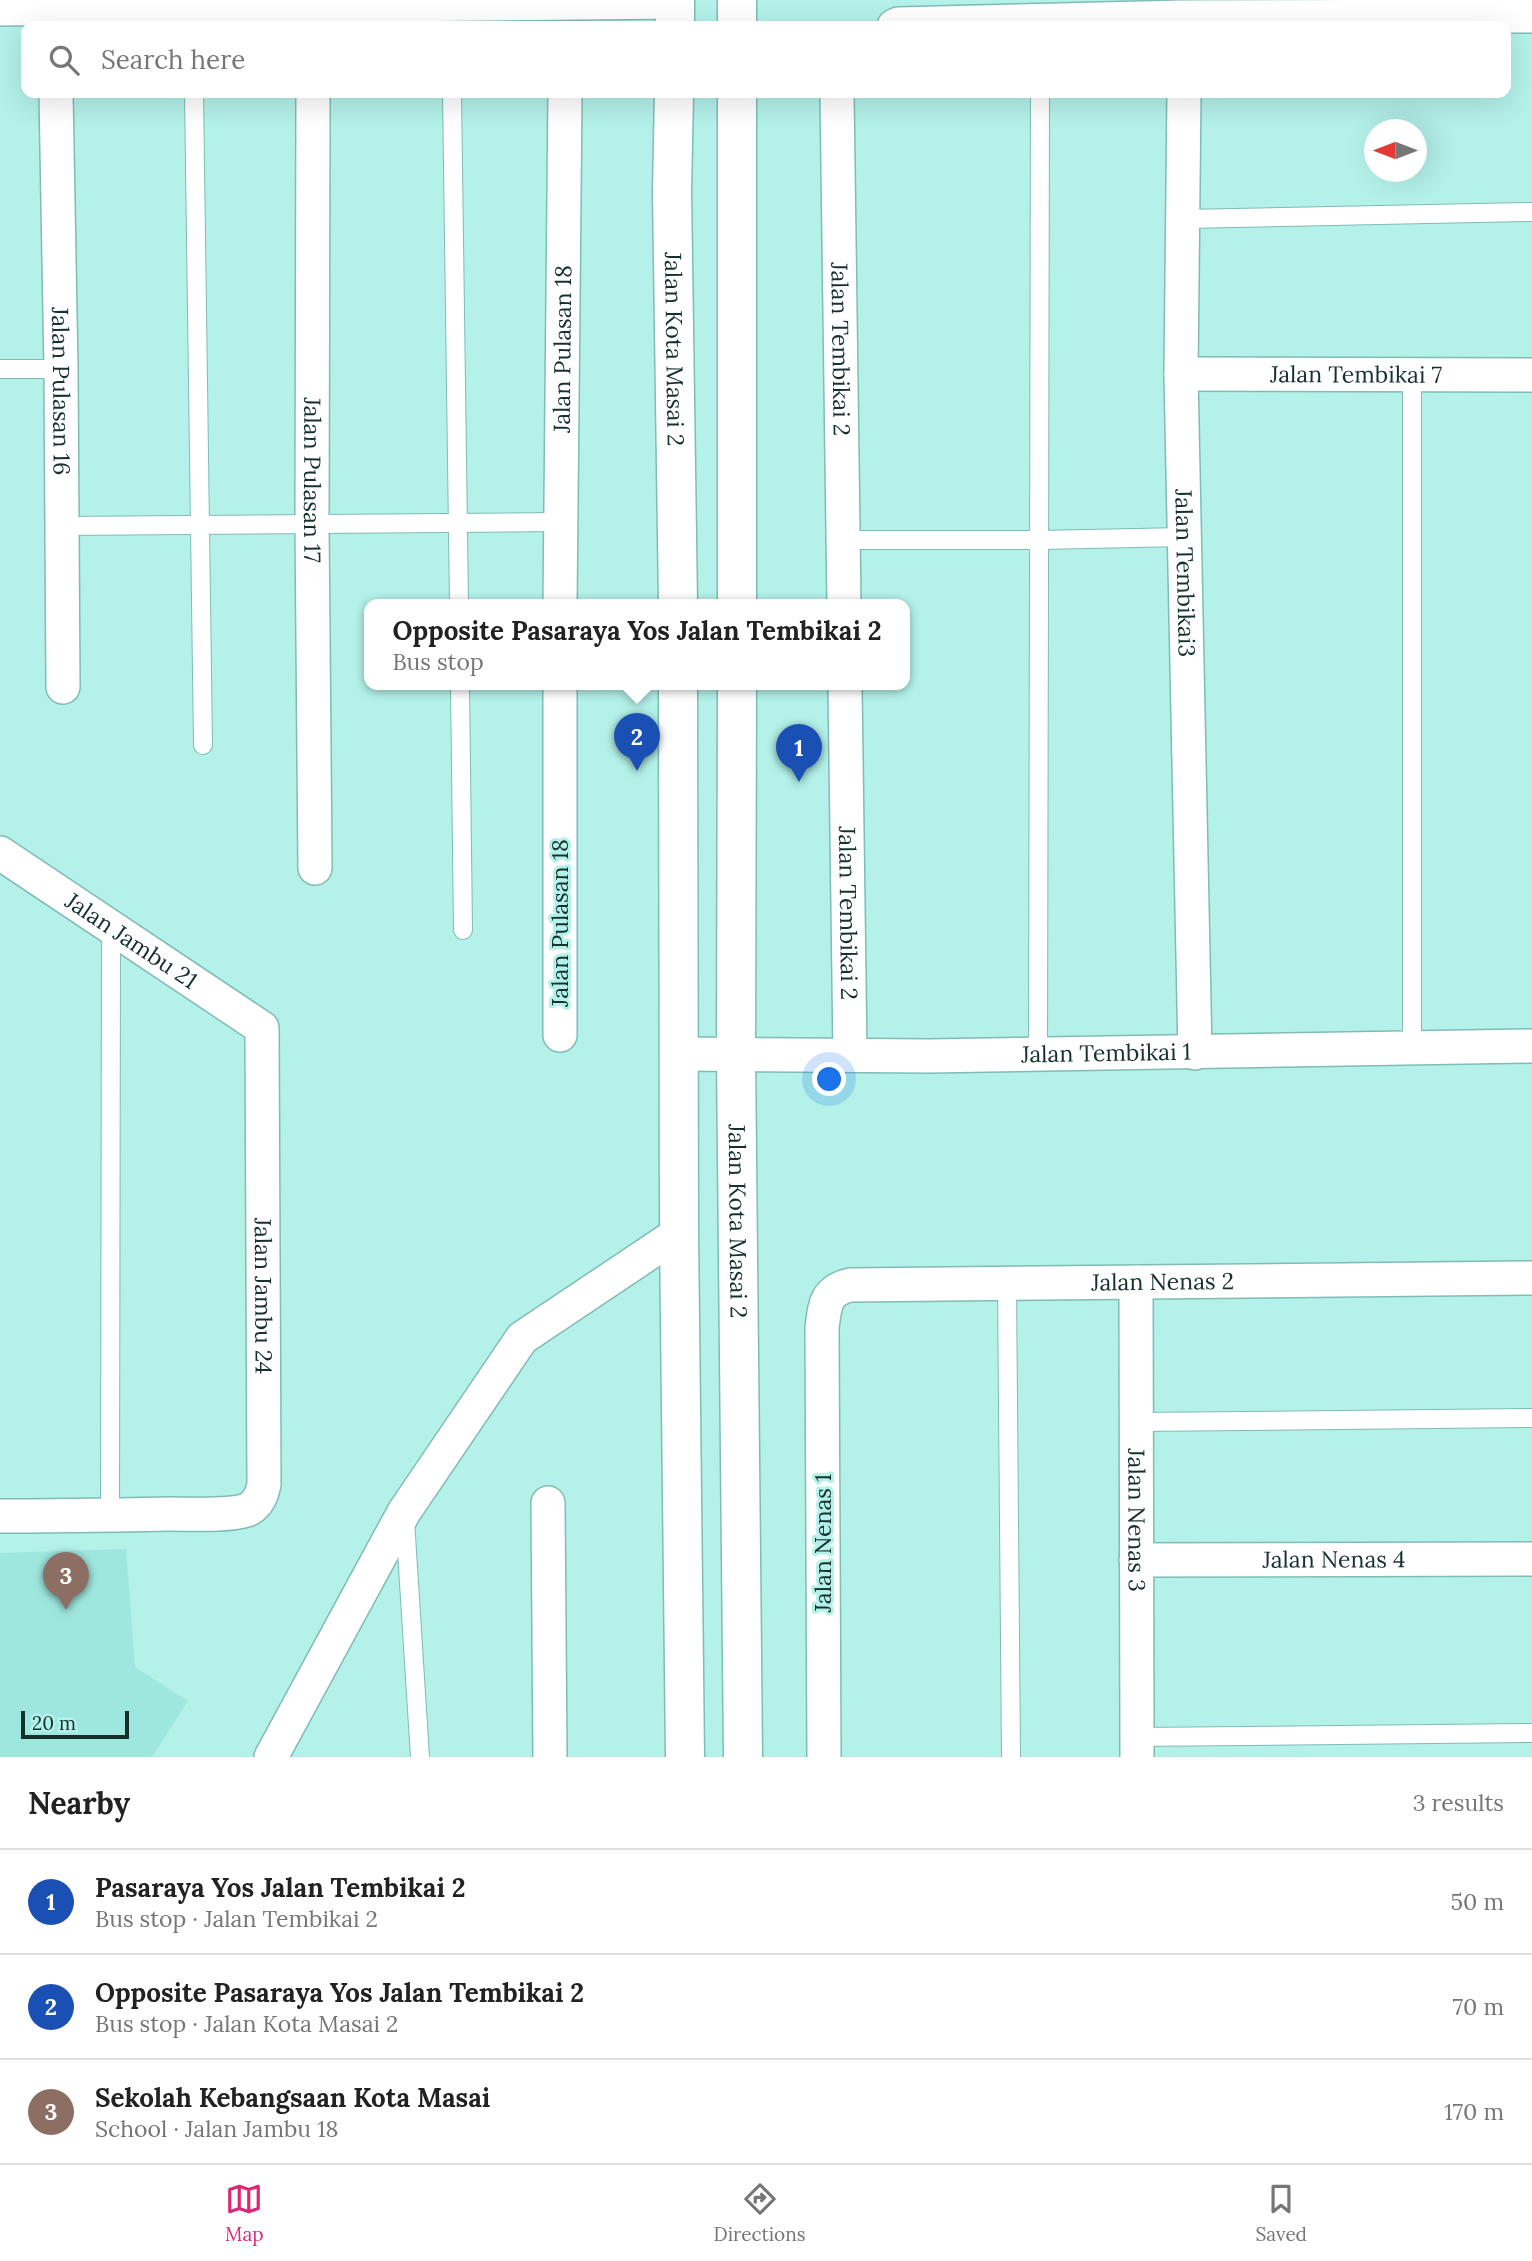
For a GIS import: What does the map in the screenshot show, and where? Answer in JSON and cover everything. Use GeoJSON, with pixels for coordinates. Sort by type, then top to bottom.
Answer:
{"type":"FeatureCollection","features":[{"type":"Feature","properties":{"kind":"main road"},"geometry":{"type":"LineString","coordinates":[[737,0],[737,21]]}},
{"type":"Feature","properties":{"kind":"main road","name":"Jalan Kota Masai 2"},"geometry":{"type":"LineString","coordinates":[[674,98],[672,191],[678,594]]}},
{"type":"Feature","properties":{"kind":"main road"},"geometry":{"type":"LineString","coordinates":[[678,594],[737,594],[737,98]]}},
{"type":"Feature","properties":{"kind":"main road"},"geometry":{"type":"LineString","coordinates":[[678,690],[679,1233],[685,1757]]}},
{"type":"Feature","properties":{"kind":"main road","name":"Jalan Kota Masai 2"},"geometry":{"type":"LineString","coordinates":[[737,690],[736,1054],[743,1757]]}},
{"type":"Feature","properties":{"kind":"street"},"geometry":{"type":"LineString","coordinates":[[0,9],[55,12],[675,9]]}},
{"type":"Feature","properties":{"kind":"street"},"geometry":{"type":"LineString","coordinates":[[1089,21],[1185,15],[1532,16]]}},
{"type":"Feature","properties":{"kind":"street","name":"Jalan Pulasan 16"},"geometry":{"type":"LineString","coordinates":[[56,98],[63,687]]}},
{"type":"Feature","properties":{"kind":"street","name":"Jalan Pulasan 17"},"geometry":{"type":"LineString","coordinates":[[313,98],[312,524],[315,868]]}},
{"type":"Feature","properties":{"kind":"street","name":"Jalan Pulasan 18"},"geometry":{"type":"LineString","coordinates":[[560,599],[565,98]]}},
{"type":"Feature","properties":{"kind":"street","name":"Jalan Tembikai 2"},"geometry":{"type":"LineString","coordinates":[[837,98],[844,599]]}},
{"type":"Feature","properties":{"kind":"street","name":"Jalan Tembikai3"},"geometry":{"type":"LineString","coordinates":[[1184,98],[1181,374],[1195,1053]]}},
{"type":"Feature","properties":{"kind":"street","name":"Jalan Tembikai 7"},"geometry":{"type":"LineString","coordinates":[[1181,374],[1532,375]]}},
{"type":"Feature","properties":{"kind":"street","name":"Jalan Pulasan 18"},"geometry":{"type":"LineString","coordinates":[[560,690],[560,1035]]}},
{"type":"Feature","properties":{"kind":"street","name":"Jalan Tembikai 2"},"geometry":{"type":"LineString","coordinates":[[845,690],[850,1054]]}},
{"type":"Feature","properties":{"kind":"street","name":"Jalan Jambu 21"},"geometry":{"type":"LineString","coordinates":[[0,853],[262,1028]]}},
{"type":"Feature","properties":{"kind":"street","name":"Jalan Jambu 24"},"geometry":{"type":"LineString","coordinates":[[110,1515],[199,1514],[248,1509],[262,1494],[262,1028]]}},
{"type":"Feature","properties":{"kind":"street","name":"Jalan Tembikai 1"},"geometry":{"type":"LineString","coordinates":[[679,1054],[1038,1055],[1532,1046]]}},
{"type":"Feature","properties":{"kind":"street"},"geometry":{"type":"LineString","coordinates":[[271,1757],[404,1512],[522,1338],[679,1233]]}},
{"type":"Feature","properties":{"kind":"street","name":"Jalan Nenas 2"},"geometry":{"type":"LineString","coordinates":[[822,1328],[826,1303],[840,1288],[850,1285],[1532,1278]]}},
{"type":"Feature","properties":{"kind":"street","name":"Jalan Nenas 3"},"geometry":{"type":"LineString","coordinates":[[1136,1282],[1137,1747]]}},
{"type":"Feature","properties":{"kind":"street","name":"Jalan Nenas 1"},"geometry":{"type":"LineString","coordinates":[[822,1328],[824,1757]]}},
{"type":"Feature","properties":{"kind":"street"},"geometry":{"type":"LineString","coordinates":[[548,1503],[550,1757]]}},
{"type":"Feature","properties":{"kind":"street"},"geometry":{"type":"LineString","coordinates":[[0,1516],[110,1515]]}},
{"type":"Feature","properties":{"kind":"street","name":"Jalan Nenas 4"},"geometry":{"type":"LineString","coordinates":[[1136,1560],[1532,1559]]}},
{"type":"Feature","properties":{"kind":"lane"},"geometry":{"type":"LineString","coordinates":[[194,98],[203,745]]}},
{"type":"Feature","properties":{"kind":"lane"},"geometry":{"type":"LineString","coordinates":[[453,98],[459,599]]}},
{"type":"Feature","properties":{"kind":"lane"},"geometry":{"type":"LineString","coordinates":[[1038,1055],[1040,98]]}},
{"type":"Feature","properties":{"kind":"lane"},"geometry":{"type":"LineString","coordinates":[[1182,219],[1532,212]]}},
{"type":"Feature","properties":{"kind":"lane"},"geometry":{"type":"LineString","coordinates":[[0,369],[61,369]]}},
{"type":"Feature","properties":{"kind":"lane"},"geometry":{"type":"LineString","coordinates":[[1412,375],[1412,1049]]}},
{"type":"Feature","properties":{"kind":"lane"},"geometry":{"type":"LineString","coordinates":[[62,526],[560,522]]}},
{"type":"Feature","properties":{"kind":"lane"},"geometry":{"type":"LineString","coordinates":[[843,540],[1184,537]]}},
{"type":"Feature","properties":{"kind":"lane"},"geometry":{"type":"LineString","coordinates":[[460,690],[463,930]]}},
{"type":"Feature","properties":{"kind":"lane"},"geometry":{"type":"LineString","coordinates":[[110,1515],[111,927]]}},
{"type":"Feature","properties":{"kind":"lane"},"geometry":{"type":"LineString","coordinates":[[1007,1284],[1011,1757]]}},
{"type":"Feature","properties":{"kind":"lane"},"geometry":{"type":"LineString","coordinates":[[1136,1422],[1532,1418]]}},
{"type":"Feature","properties":{"kind":"lane"},"geometry":{"type":"LineString","coordinates":[[404,1512],[420,1757]]}},
{"type":"Feature","properties":{"kind":"lane"},"geometry":{"type":"LineString","coordinates":[[1137,1747],[1532,1732]]}},
{"type":"Feature","properties":{"kind":"shaded area"},"geometry":{"type":"Polygon","coordinates":[[[126,1549],[135,1667],[188,1701],[152,1757],[0,1757],[0,1553],[126,1549]]]}},
{"type":"Feature","properties":{"kind":"place","name":"Opposite Pasaraya Yos Jalan Tembikai 2"},"geometry":{"type":"Point","coordinates":[637,771]}},
{"type":"Feature","properties":{"kind":"place","name":"Pasaraya Yos Jalan Tembikai 2"},"geometry":{"type":"Point","coordinates":[799,782]}},
{"type":"Feature","properties":{"kind":"place","name":"Sekolah Kebangsaan Kota Masai"},"geometry":{"type":"Point","coordinates":[66,1610]}}]}
